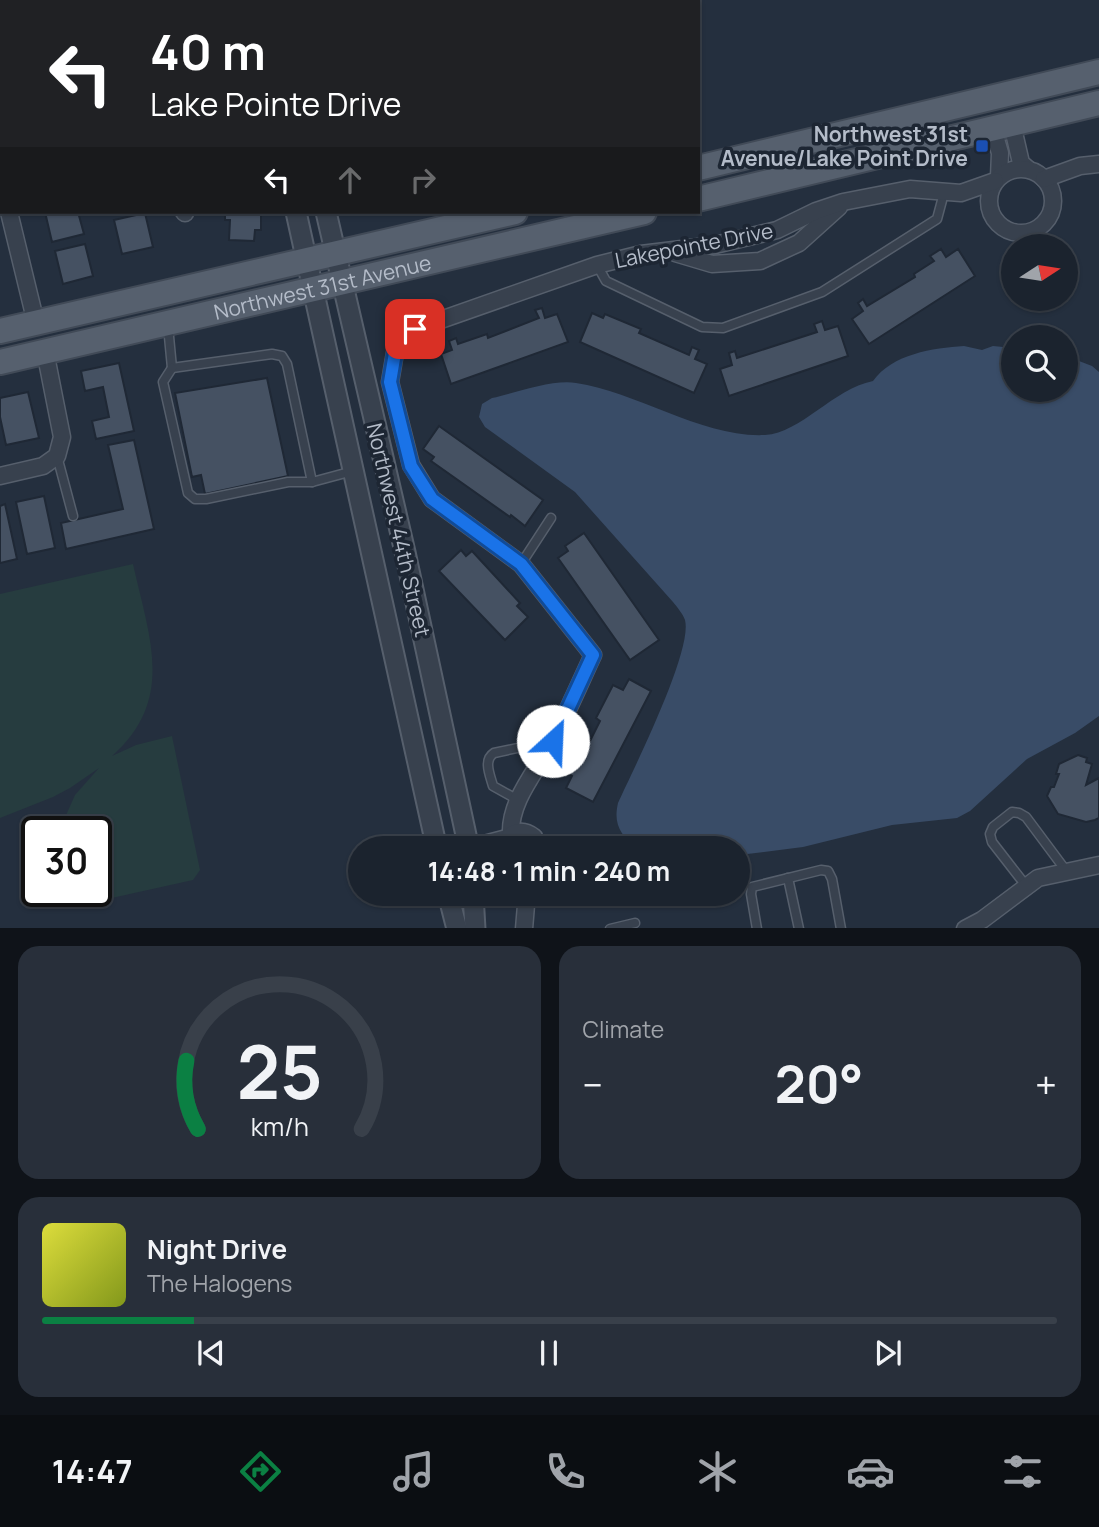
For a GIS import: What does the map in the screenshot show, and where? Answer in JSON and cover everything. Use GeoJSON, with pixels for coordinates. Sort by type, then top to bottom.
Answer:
{"type":"FeatureCollection","features":[{"type":"Feature","properties":{"kind":"main road"},"geometry":{"type":"LineString","coordinates":[[700,168],[1099,72]]}},
{"type":"Feature","properties":{"kind":"main road"},"geometry":{"type":"LineString","coordinates":[[700,199],[1099,103]]}},
{"type":"Feature","properties":{"kind":"main road","name":"Northwest 31st Avenue"},"geometry":{"type":"LineString","coordinates":[[0,331],[506,214]]}},
{"type":"Feature","properties":{"kind":"main road","name":"Northwest 31st Avenue"},"geometry":{"type":"LineString","coordinates":[[0,362],[636,214]]}},
{"type":"Feature","properties":{"kind":"street"},"geometry":{"type":"LineString","coordinates":[[1002,126],[1021,163],[1038,173],[1052,193],[1054,204],[1050,217],[1035,231],[1010,232],[994,219],[989,205],[989,193],[997,179],[1002,126]]}},
{"type":"Feature","properties":{"kind":"street"},"geometry":{"type":"LineString","coordinates":[[1044,179],[1080,166],[1099,164]]}},
{"type":"Feature","properties":{"kind":"street"},"geometry":{"type":"LineString","coordinates":[[961,193],[1015,169],[1028,169]]}},
{"type":"Feature","properties":{"kind":"street","name":"Lakepointe Drive"},"geometry":{"type":"LineString","coordinates":[[553,741],[593,655],[521,564],[432,499],[411,466],[390,382],[396,347],[415,329],[597,265],[640,254],[715,245],[778,230],[816,211],[843,202],[910,189],[961,193]]}},
{"type":"Feature","properties":{"kind":"street"},"geometry":{"type":"LineString","coordinates":[[961,193],[989,205]]}},
{"type":"Feature","properties":{"kind":"street"},"geometry":{"type":"LineString","coordinates":[[669,251],[712,264],[760,261],[800,243],[843,202]]}},
{"type":"Feature","properties":{"kind":"street"},"geometry":{"type":"LineString","coordinates":[[9,214],[36,323]]}},
{"type":"Feature","properties":{"kind":"street","name":"Northwest 44th Street"},"geometry":{"type":"LineString","coordinates":[[296,214],[434,836]]}},
{"type":"Feature","properties":{"kind":"street","name":"Northwest 44th Street"},"geometry":{"type":"LineString","coordinates":[[326,214],[405,552],[466,836]]}},
{"type":"Feature","properties":{"kind":"street"},"geometry":{"type":"LineString","coordinates":[[0,476],[43,466],[57,456],[62,437],[45,351]]}},
{"type":"Feature","properties":{"kind":"street"},"geometry":{"type":"LineString","coordinates":[[513,836],[519,812],[518,800],[553,741]]}},
{"type":"Feature","properties":{"kind":"street"},"geometry":{"type":"LineString","coordinates":[[983,924],[1038,878],[1099,865]]}},
{"type":"Feature","properties":{"kind":"street"},"geometry":{"type":"LineString","coordinates":[[451,906],[457,928]]}},
{"type":"Feature","properties":{"kind":"street"},"geometry":{"type":"LineString","coordinates":[[474,906],[475,928]]}},
{"type":"Feature","properties":{"kind":"street"},"geometry":{"type":"LineString","coordinates":[[524,928],[525,906]]}},
{"type":"Feature","properties":{"kind":"lane"},"geometry":{"type":"LineString","coordinates":[[597,265],[606,281],[702,327],[723,328],[822,292],[937,219],[944,193]]}},
{"type":"Feature","properties":{"kind":"lane"},"geometry":{"type":"LineString","coordinates":[[167,324],[172,368],[163,382],[188,493],[195,499],[288,482],[312,482],[353,471]]}},
{"type":"Feature","properties":{"kind":"lane"},"geometry":{"type":"LineString","coordinates":[[172,368],[272,354],[282,356],[287,364],[312,482]]}},
{"type":"Feature","properties":{"kind":"lane"},"geometry":{"type":"LineString","coordinates":[[57,456],[73,516]]}},
{"type":"Feature","properties":{"kind":"lane"},"geometry":{"type":"LineString","coordinates":[[521,564],[551,518]]}},
{"type":"Feature","properties":{"kind":"lane"},"geometry":{"type":"LineString","coordinates":[[518,800],[493,786],[487,762],[489,756],[553,741]]}},
{"type":"Feature","properties":{"kind":"lane"},"geometry":{"type":"LineString","coordinates":[[1027,887],[992,842],[989,834],[993,827],[1012,812],[1026,817],[1067,872]]}},
{"type":"Feature","properties":{"kind":"lane"},"geometry":{"type":"LineString","coordinates":[[757,928],[752,887],[821,870],[828,871],[832,879],[841,928]]}},
{"type":"Feature","properties":{"kind":"lane"},"geometry":{"type":"LineString","coordinates":[[788,877],[799,928]]}},
{"type":"Feature","properties":{"kind":"lane"},"geometry":{"type":"LineString","coordinates":[[614,928],[635,923]]}},
{"type":"Feature","properties":{"kind":"green space"},"geometry":{"type":"Polygon","coordinates":[[[133,564],[150,642],[151,689],[145,712],[132,734],[112,756],[136,745],[172,736],[200,870],[193,880],[112,898],[112,816],[66,816],[75,795],[99,768],[53,797],[0,818],[0,594],[133,564]]]}},
{"type":"Feature","properties":{"kind":"water"},"geometry":{"type":"Polygon","coordinates":[[[964,346],[982,350],[993,346],[1001,347],[1001,402],[1078,402],[1078,361],[1099,372],[1099,716],[1075,733],[1027,759],[970,811],[957,818],[892,825],[803,847],[750,854],[750,836],[624,836],[618,823],[618,803],[671,683],[685,635],[685,620],[673,602],[575,492],[485,427],[479,417],[482,404],[492,398],[534,387],[567,382],[623,395],[718,429],[765,435],[791,427],[844,393],[873,381],[891,364],[914,354],[964,346]]]}},
{"type":"Feature","properties":{"kind":"building"},"geometry":{"type":"Polygon","coordinates":[[[45,214],[79,214],[84,234],[52,242],[45,214]]]}},
{"type":"Feature","properties":{"kind":"building"},"geometry":{"type":"Polygon","coordinates":[[[145,214],[153,247],[122,254],[114,220],[145,214]]]}},
{"type":"Feature","properties":{"kind":"building"},"geometry":{"type":"Polygon","coordinates":[[[225,214],[261,214],[261,230],[255,230],[254,241],[229,240],[230,220],[225,220],[225,214]]]}},
{"type":"Feature","properties":{"kind":"building"},"geometry":{"type":"Polygon","coordinates":[[[85,244],[93,276],[63,284],[55,251],[85,244]]]}},
{"type":"Feature","properties":{"kind":"building"},"geometry":{"type":"Polygon","coordinates":[[[941,249],[946,257],[958,249],[975,276],[869,344],[852,319],[863,311],[858,303],[863,299],[867,306],[915,277],[914,274],[934,261],[930,256],[941,249]]]}},
{"type":"Feature","properties":{"kind":"building"},"geometry":{"type":"Polygon","coordinates":[[[542,308],[545,318],[557,314],[568,342],[451,384],[441,354],[452,350],[449,341],[456,338],[458,344],[487,334],[488,338],[539,318],[535,310],[542,308]]]}},
{"type":"Feature","properties":{"kind":"building"},"geometry":{"type":"Polygon","coordinates":[[[592,313],[603,318],[605,314],[641,329],[639,333],[689,355],[692,347],[699,350],[695,359],[707,364],[694,393],[580,342],[592,313]]]}},
{"type":"Feature","properties":{"kind":"building"},"geometry":{"type":"Polygon","coordinates":[[[822,321],[825,330],[838,326],[848,356],[729,396],[720,369],[732,365],[729,353],[735,351],[737,358],[817,332],[814,324],[822,321]]]}},
{"type":"Feature","properties":{"kind":"building"},"geometry":{"type":"Polygon","coordinates":[[[119,363],[134,431],[96,439],[92,421],[109,417],[103,387],[85,391],[81,371],[119,363]]]}},
{"type":"Feature","properties":{"kind":"building"},"geometry":{"type":"Polygon","coordinates":[[[267,378],[288,476],[205,494],[201,475],[192,477],[175,393],[267,378]]]}},
{"type":"Feature","properties":{"kind":"building"},"geometry":{"type":"Polygon","coordinates":[[[28,392],[39,438],[6,445],[0,417],[0,398],[28,392]]]}},
{"type":"Feature","properties":{"kind":"building"},"geometry":{"type":"Polygon","coordinates":[[[439,426],[543,500],[525,526],[431,461],[434,457],[423,449],[439,426]]]}},
{"type":"Feature","properties":{"kind":"building"},"geometry":{"type":"Polygon","coordinates":[[[134,440],[154,529],[66,549],[61,523],[123,509],[108,445],[134,440]]]}},
{"type":"Feature","properties":{"kind":"building"},"geometry":{"type":"Polygon","coordinates":[[[44,496],[55,548],[27,554],[16,502],[44,496]]]}},
{"type":"Feature","properties":{"kind":"building"},"geometry":{"type":"Polygon","coordinates":[[[5,504],[17,559],[0,563],[0,506],[5,504]]]}},
{"type":"Feature","properties":{"kind":"building"},"geometry":{"type":"Polygon","coordinates":[[[584,533],[659,640],[630,660],[558,558],[568,551],[565,546],[584,533]]]}},
{"type":"Feature","properties":{"kind":"building"},"geometry":{"type":"Polygon","coordinates":[[[461,550],[466,556],[472,551],[520,603],[517,606],[528,617],[505,640],[439,571],[461,550]]]}},
{"type":"Feature","properties":{"kind":"building"},"geometry":{"type":"Polygon","coordinates":[[[629,679],[651,691],[593,802],[566,788],[572,776],[565,772],[583,738],[590,741],[600,721],[596,718],[613,685],[623,690],[629,679]]]}},
{"type":"Feature","properties":{"kind":"building"},"geometry":{"type":"Polygon","coordinates":[[[1078,755],[1087,758],[1086,762],[1092,764],[1086,785],[1099,778],[1099,818],[1086,822],[1058,814],[1047,796],[1059,774],[1056,774],[1059,764],[1078,755]]]}},
{"type":"Feature","properties":{"kind":"place","name":"Northwest 31st Avenue/Lake Point Drive"},"geometry":{"type":"Point","coordinates":[982,146]}},
{"type":"Feature","properties":{"kind":"route"},"geometry":{"type":"LineString","coordinates":[[415,329],[396,347],[390,382],[411,466],[432,499],[521,564],[593,655],[553,741]]}}]}
